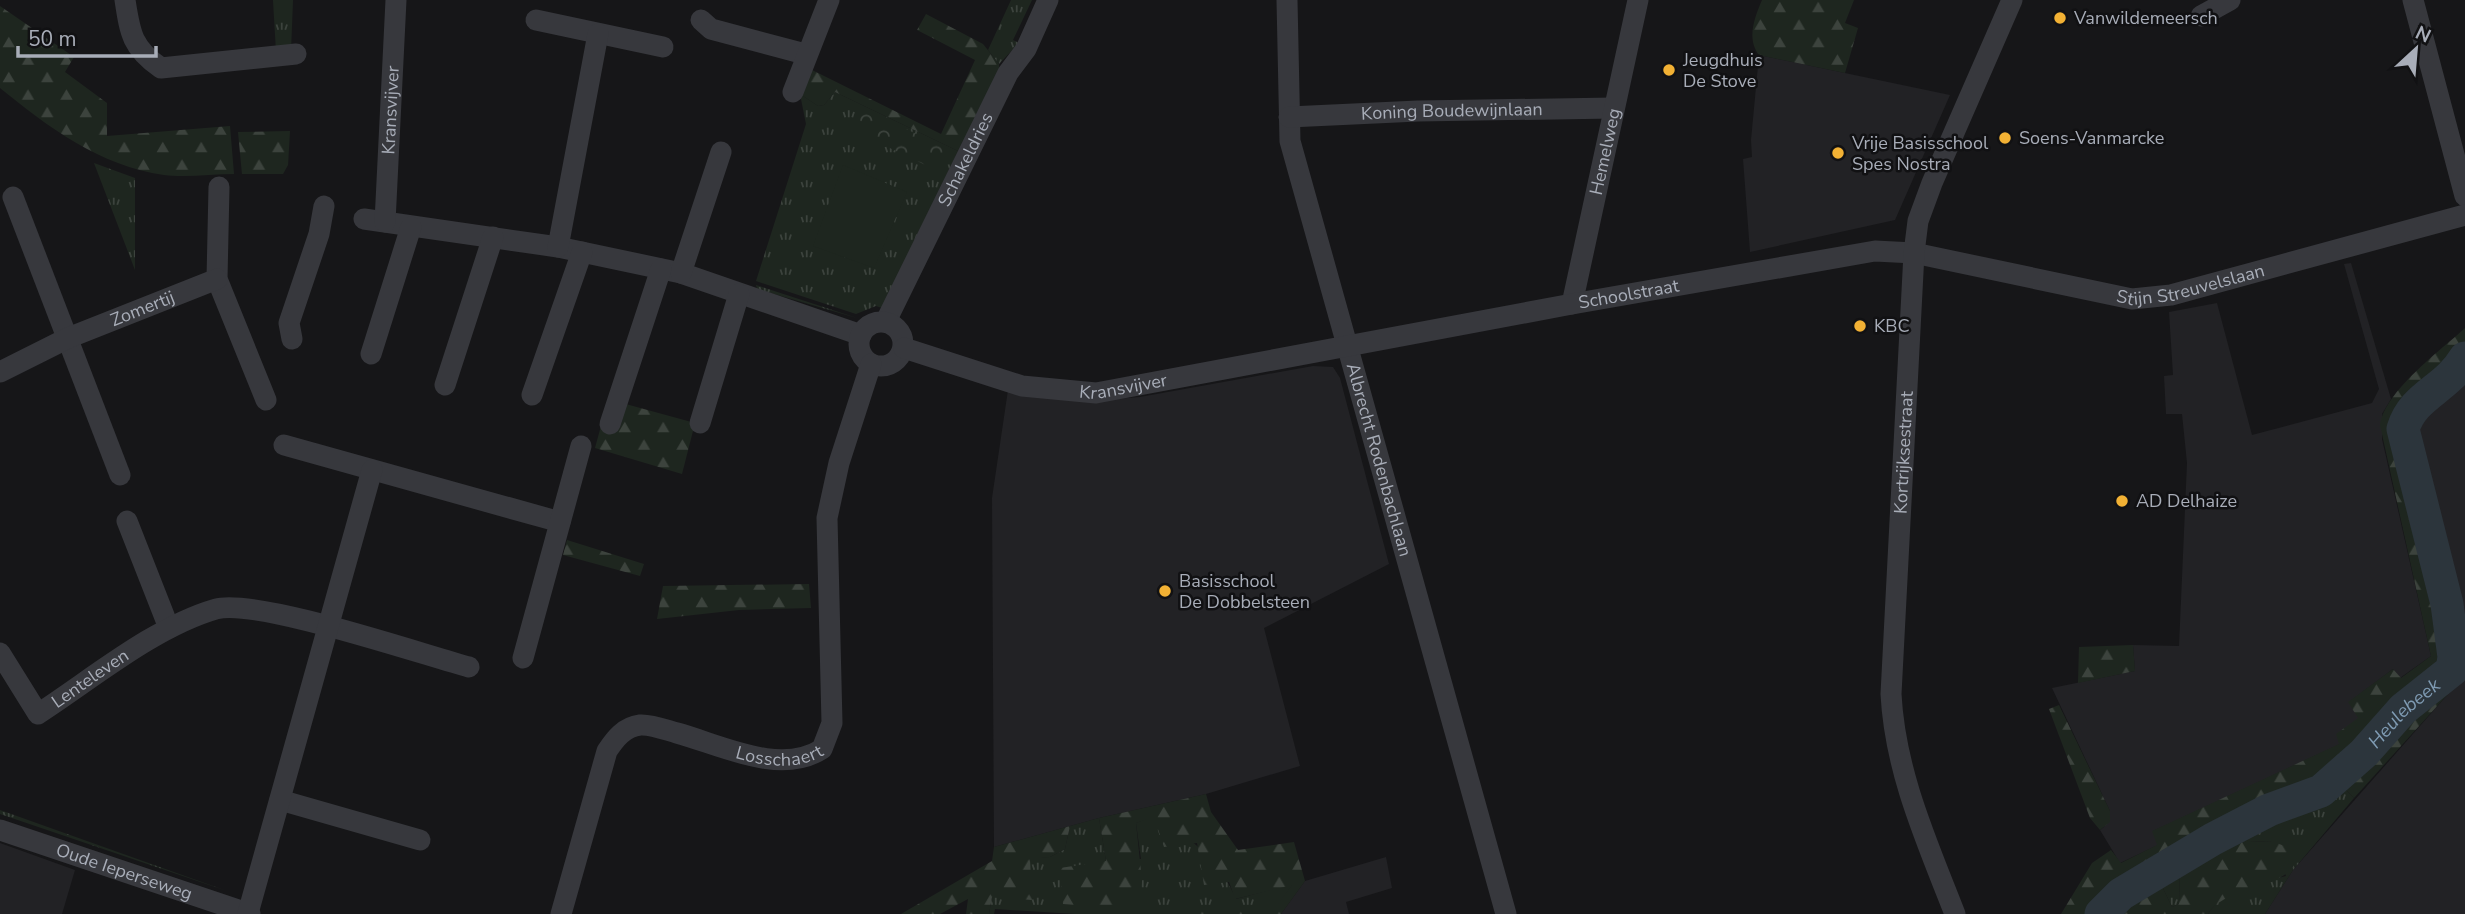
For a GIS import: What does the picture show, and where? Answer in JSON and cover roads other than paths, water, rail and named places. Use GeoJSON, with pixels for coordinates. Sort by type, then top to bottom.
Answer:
{"type":"FeatureCollection","features":[{"type":"Feature","properties":{"kind":"street"},"geometry":{"type":"LineString","coordinates":[[125,0],[130,35],[145,57],[162,68],[296,54]]}},
{"type":"Feature","properties":{"kind":"street","name":"Kransvijver"},"geometry":{"type":"LineString","coordinates":[[396,0],[374,220],[558,247],[671,271],[861,335]]}},
{"type":"Feature","properties":{"kind":"street"},"geometry":{"type":"LineString","coordinates":[[793,92],[805,54],[828,0]]}},
{"type":"Feature","properties":{"kind":"street","name":"Schakeldries"},"geometry":{"type":"LineString","coordinates":[[886,321],[1008,73],[1026,49],[1048,0]]}},
{"type":"Feature","properties":{"kind":"street","name":"Albrecht Rodenbachlaan"},"geometry":{"type":"LineString","coordinates":[[1287,0],[1290,141],[1506,914]]}},
{"type":"Feature","properties":{"kind":"street","name":"Hemelweg"},"geometry":{"type":"LineString","coordinates":[[1572,304],[1639,0]]}},
{"type":"Feature","properties":{"kind":"street","name":"Kortrijksestraat"},"geometry":{"type":"LineString","coordinates":[[1955,914],[1898,760],[1893,728],[1891,694],[1914,253],[1918,221],[1932,183],[2012,0]]}},
{"type":"Feature","properties":{"kind":"street"},"geometry":{"type":"LineString","coordinates":[[2201,16],[2230,0]]}},
{"type":"Feature","properties":{"kind":"street"},"geometry":{"type":"LineString","coordinates":[[2413,0],[2465,196]]}},
{"type":"Feature","properties":{"kind":"street"},"geometry":{"type":"LineString","coordinates":[[536,20],[663,47]]}},
{"type":"Feature","properties":{"kind":"street"},"geometry":{"type":"LineString","coordinates":[[701,20],[711,29],[805,54]]}},
{"type":"Feature","properties":{"kind":"street"},"geometry":{"type":"LineString","coordinates":[[558,247],[598,34]]}},
{"type":"Feature","properties":{"kind":"street","name":"Koning Boudewijnlaan"},"geometry":{"type":"LineString","coordinates":[[1289,117],[1418,111],[1614,108]]}},
{"type":"Feature","properties":{"kind":"street"},"geometry":{"type":"LineString","coordinates":[[610,424],[721,152]]}},
{"type":"Feature","properties":{"kind":"street"},"geometry":{"type":"LineString","coordinates":[[219,187],[217,279],[266,400]]}},
{"type":"Feature","properties":{"kind":"street"},"geometry":{"type":"LineString","coordinates":[[13,197],[120,475]]}},
{"type":"Feature","properties":{"kind":"street"},"geometry":{"type":"LineString","coordinates":[[292,339],[289,323],[319,234],[324,206]]}},
{"type":"Feature","properties":{"kind":"street","name":"Stijn Streuvelslaan"},"geometry":{"type":"LineString","coordinates":[[1914,253],[2132,299],[2171,295],[2465,215]]}},
{"type":"Feature","properties":{"kind":"street"},"geometry":{"type":"LineString","coordinates":[[371,354],[411,227]]}},
{"type":"Feature","properties":{"kind":"street"},"geometry":{"type":"LineString","coordinates":[[445,385],[493,237]]}},
{"type":"Feature","properties":{"kind":"street","name":"Schoolstraat"},"geometry":{"type":"LineString","coordinates":[[1346,346],[1875,251],[1914,253]]}},
{"type":"Feature","properties":{"kind":"street"},"geometry":{"type":"LineString","coordinates":[[532,395],[582,252]]}},
{"type":"Feature","properties":{"kind":"street","name":"Zomertij"},"geometry":{"type":"LineString","coordinates":[[0,372],[68,338],[217,279]]}},
{"type":"Feature","properties":{"kind":"street"},"geometry":{"type":"LineString","coordinates":[[700,423],[739,293]]}},
{"type":"Feature","properties":{"kind":"street"},"geometry":{"type":"LineString","coordinates":[[886,321],[898,328],[904,348],[896,361],[889,365],[871,364],[861,352],[861,335],[871,324],[886,321]]}},
{"type":"Feature","properties":{"kind":"street","name":"Kransvijver"},"geometry":{"type":"LineString","coordinates":[[904,348],[1022,386],[1096,393],[1346,346]]}},
{"type":"Feature","properties":{"kind":"street","name":"Losschaert"},"geometry":{"type":"LineString","coordinates":[[561,914],[607,751],[617,736],[627,729],[640,725],[664,729],[769,759],[802,760],[822,749],[832,723],[827,518],[839,463],[871,364]]}},
{"type":"Feature","properties":{"kind":"street"},"geometry":{"type":"LineString","coordinates":[[284,445],[560,522]]}},
{"type":"Feature","properties":{"kind":"street"},"geometry":{"type":"LineString","coordinates":[[523,658],[581,446]]}},
{"type":"Feature","properties":{"kind":"street"},"geometry":{"type":"LineString","coordinates":[[249,914],[372,470]]}},
{"type":"Feature","properties":{"kind":"street"},"geometry":{"type":"LineString","coordinates":[[127,521],[169,628]]}},
{"type":"Feature","properties":{"kind":"street","name":"Lenteleven"},"geometry":{"type":"LineString","coordinates":[[0,653],[37,714],[169,628],[218,609],[240,608],[328,628],[469,667]]}},
{"type":"Feature","properties":{"kind":"street"},"geometry":{"type":"LineString","coordinates":[[280,800],[420,840]]}},
{"type":"Feature","properties":{"kind":"street","name":"Oude Ieperseweg"},"geometry":{"type":"LineString","coordinates":[[0,830],[249,914]]}},
{"type":"Feature","properties":{"kind":"waterway","name":"Heulebeek"},"geometry":{"type":"LineString","coordinates":[[2101,914],[2121,894],[2213,839],[2269,810],[2321,791],[2364,753],[2403,709],[2452,670],[2454,657],[2447,604],[2403,429],[2414,408],[2449,378],[2465,358]]}},
{"type":"Feature","properties":{"kind":"place","name":"Vanwildemeersch"},"geometry":{"type":"Point","coordinates":[2060,18]}},
{"type":"Feature","properties":{"kind":"place","name":"Jeugdhuis De Stove"},"geometry":{"type":"Point","coordinates":[1669,70]}},
{"type":"Feature","properties":{"kind":"place","name":"Soens-Vanmarcke"},"geometry":{"type":"Point","coordinates":[2005,138]}},
{"type":"Feature","properties":{"kind":"place","name":"Vrije Basisschool Spes Nostra"},"geometry":{"type":"Point","coordinates":[1838,153]}},
{"type":"Feature","properties":{"kind":"place","name":"KBC"},"geometry":{"type":"Point","coordinates":[1860,326]}},
{"type":"Feature","properties":{"kind":"place","name":"AD Delhaize"},"geometry":{"type":"Point","coordinates":[2122,501]}},
{"type":"Feature","properties":{"kind":"place","name":"Basisschool De Dobbelsteen"},"geometry":{"type":"Point","coordinates":[1165,591]}}]}
